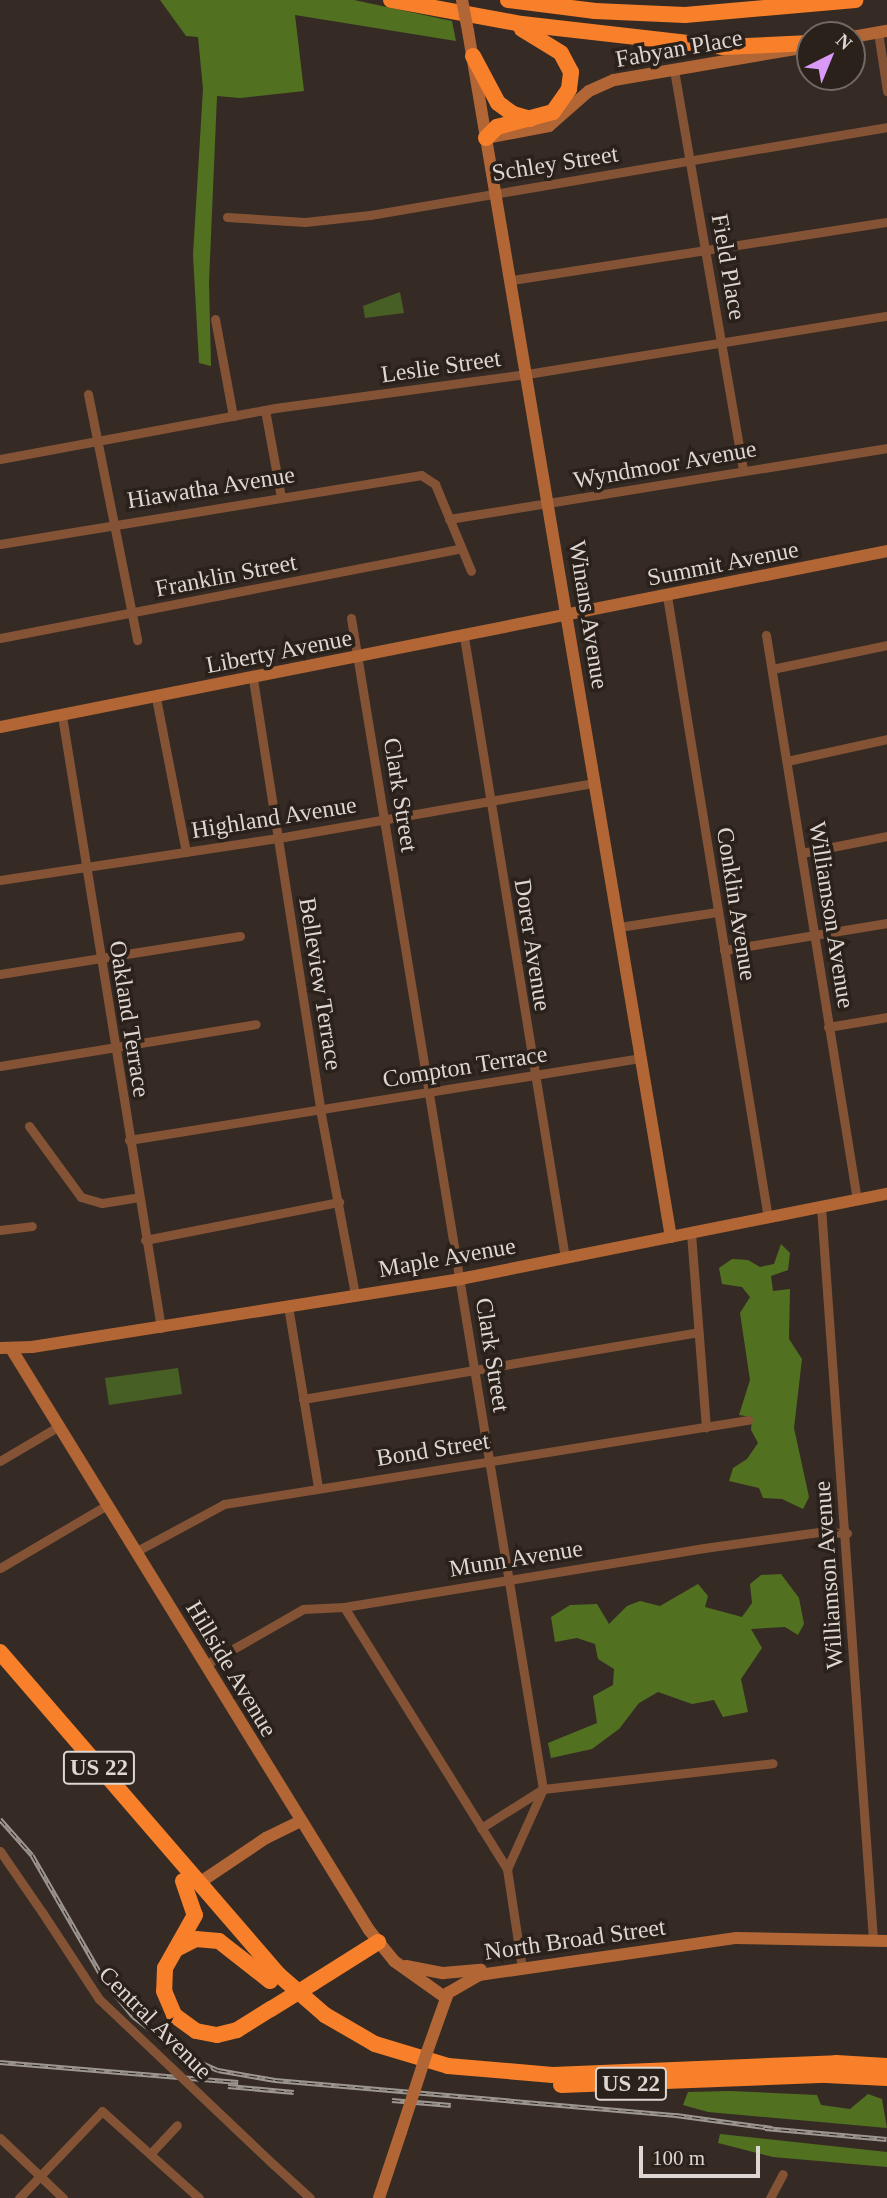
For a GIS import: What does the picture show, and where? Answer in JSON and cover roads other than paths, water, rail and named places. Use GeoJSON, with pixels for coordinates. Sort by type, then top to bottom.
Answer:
{"type":"FeatureCollection","features":[{"type":"Feature","properties":{"kind":"highway"},"geometry":{"type":"LineString","coordinates":[[391,0],[500,21],[723,47],[796,45]]}},
{"type":"Feature","properties":{"kind":"highway"},"geometry":{"type":"LineString","coordinates":[[508,0],[596,11],[685,15],[855,0]]}},
{"type":"Feature","properties":{"kind":"highway"},"geometry":{"type":"LineString","coordinates":[[486,138],[497,127],[540,118],[565,99],[569,66],[548,42],[500,21]]}},
{"type":"Feature","properties":{"kind":"highway"},"geometry":{"type":"LineString","coordinates":[[472,56],[498,103],[517,117],[540,118]]}},
{"type":"Feature","properties":{"kind":"highway","name":"US 22"},"geometry":{"type":"LineString","coordinates":[[0,1652],[271,1981],[305,2013],[350,2043],[389,2060],[444,2075],[560,2085],[840,2075],[887,2078]]}},
{"type":"Feature","properties":{"kind":"highway","name":"US 22"},"geometry":{"type":"LineString","coordinates":[[0,1670],[191,1882],[279,1975],[313,2006],[375,2044],[426,2061],[553,2075],[836,2063],[887,2066]]}},
{"type":"Feature","properties":{"kind":"highway"},"geometry":{"type":"LineString","coordinates":[[191,1882],[195,1915],[164,1968],[164,1991],[171,2011],[186,2026],[201,2033],[223,2035],[271,2009],[378,1942]]}},
{"type":"Feature","properties":{"kind":"highway"},"geometry":{"type":"LineString","coordinates":[[174,1951],[196,1939],[219,1941],[271,1981]]}},
{"type":"Feature","properties":{"kind":"street","name":"Winans Avenue"},"geometry":{"type":"LineString","coordinates":[[462,0],[512,280],[671,1237]]}},
{"type":"Feature","properties":{"kind":"street"},"geometry":{"type":"LineString","coordinates":[[882,32],[887,90]]}},
{"type":"Feature","properties":{"kind":"street","name":"Fabyan Place"},"geometry":{"type":"LineString","coordinates":[[486,138],[550,126],[590,91],[608,82],[796,48]]}},
{"type":"Feature","properties":{"kind":"street","name":"Field Place"},"geometry":{"type":"LineString","coordinates":[[674,70],[743,471]]}},
{"type":"Feature","properties":{"kind":"street","name":"Schley Street"},"geometry":{"type":"LineString","coordinates":[[227,217],[321,220],[887,127]]}},
{"type":"Feature","properties":{"kind":"street"},"geometry":{"type":"LineString","coordinates":[[512,280],[706,253],[887,222]]}},
{"type":"Feature","properties":{"kind":"street","name":"Leslie Street"},"geometry":{"type":"LineString","coordinates":[[0,459],[265,410],[527,374],[887,316]]}},
{"type":"Feature","properties":{"kind":"street"},"geometry":{"type":"LineString","coordinates":[[215,320],[233,416]]}},
{"type":"Feature","properties":{"kind":"street"},"geometry":{"type":"LineString","coordinates":[[88,394],[137,640]]}},
{"type":"Feature","properties":{"kind":"street"},"geometry":{"type":"LineString","coordinates":[[265,410],[281,497]]}},
{"type":"Feature","properties":{"kind":"street","name":"Wyndmoor Avenue"},"geometry":{"type":"LineString","coordinates":[[449,519],[887,448]]}},
{"type":"Feature","properties":{"kind":"street","name":"Hiawatha Avenue"},"geometry":{"type":"LineString","coordinates":[[0,544],[281,497],[429,477],[449,519]]}},
{"type":"Feature","properties":{"kind":"street"},"geometry":{"type":"LineString","coordinates":[[449,519],[458,549],[471,571]]}},
{"type":"Feature","properties":{"kind":"street","name":"Franklin Street"},"geometry":{"type":"LineString","coordinates":[[0,638],[130,615],[458,549]]}},
{"type":"Feature","properties":{"kind":"street","name":"Summit Avenue"},"geometry":{"type":"LineString","coordinates":[[566,615],[887,551]]}},
{"type":"Feature","properties":{"kind":"street","name":"Conklin Avenue"},"geometry":{"type":"LineString","coordinates":[[667,596],[768,1217]]}},
{"type":"Feature","properties":{"kind":"street","name":"Liberty Avenue"},"geometry":{"type":"LineString","coordinates":[[0,727],[566,615]]}},
{"type":"Feature","properties":{"kind":"street","name":"Clark Street"},"geometry":{"type":"LineString","coordinates":[[351,618],[543,1789]]}},
{"type":"Feature","properties":{"kind":"street","name":"Williamson Avenue"},"geometry":{"type":"LineString","coordinates":[[766,635],[857,1200]]}},
{"type":"Feature","properties":{"kind":"street","name":"Dorer Avenue"},"geometry":{"type":"LineString","coordinates":[[464,637],[533,1075],[565,1258]]}},
{"type":"Feature","properties":{"kind":"street"},"geometry":{"type":"LineString","coordinates":[[772,669],[887,645]]}},
{"type":"Feature","properties":{"kind":"street","name":"Belleview Terrace"},"geometry":{"type":"LineString","coordinates":[[253,679],[320,1110],[355,1294]]}},
{"type":"Feature","properties":{"kind":"street"},"geometry":{"type":"LineString","coordinates":[[156,698],[186,852]]}},
{"type":"Feature","properties":{"kind":"street","name":"Oakland Terrace"},"geometry":{"type":"LineString","coordinates":[[62,716],[161,1328]]}},
{"type":"Feature","properties":{"kind":"street"},"geometry":{"type":"LineString","coordinates":[[787,761],[887,740]]}},
{"type":"Feature","properties":{"kind":"street","name":"Highland Avenue"},"geometry":{"type":"LineString","coordinates":[[0,880],[276,839],[594,783]]}},
{"type":"Feature","properties":{"kind":"street"},"geometry":{"type":"LineString","coordinates":[[802,853],[887,836]]}},
{"type":"Feature","properties":{"kind":"street"},"geometry":{"type":"LineString","coordinates":[[619,927],[717,912]]}},
{"type":"Feature","properties":{"kind":"street"},"geometry":{"type":"LineString","coordinates":[[724,950],[887,922]]}},
{"type":"Feature","properties":{"kind":"street"},"geometry":{"type":"LineString","coordinates":[[0,974],[101,961],[240,936]]}},
{"type":"Feature","properties":{"kind":"street"},"geometry":{"type":"LineString","coordinates":[[828,1027],[887,1017]]}},
{"type":"Feature","properties":{"kind":"street"},"geometry":{"type":"LineString","coordinates":[[0,1066],[115,1051],[256,1024]]}},
{"type":"Feature","properties":{"kind":"street","name":"Compton Terrace"},"geometry":{"type":"LineString","coordinates":[[129,1140],[641,1058]]}},
{"type":"Feature","properties":{"kind":"street"},"geometry":{"type":"LineString","coordinates":[[29,1126],[81,1197],[102,1203],[138,1198]]}},
{"type":"Feature","properties":{"kind":"street","name":"Maple Avenue"},"geometry":{"type":"LineString","coordinates":[[6,1349],[161,1328],[355,1294],[460,1279],[887,1194]]}},
{"type":"Feature","properties":{"kind":"street"},"geometry":{"type":"LineString","coordinates":[[145,1240],[339,1202]]}},
{"type":"Feature","properties":{"kind":"street","name":"Williamson Avenue"},"geometry":{"type":"LineString","coordinates":[[821,1207],[847,1533],[873,1940]]}},
{"type":"Feature","properties":{"kind":"street"},"geometry":{"type":"LineString","coordinates":[[0,1230],[32,1226]]}},
{"type":"Feature","properties":{"kind":"street"},"geometry":{"type":"LineString","coordinates":[[691,1233],[706,1427]]}},
{"type":"Feature","properties":{"kind":"street"},"geometry":{"type":"LineString","coordinates":[[288,1306],[318,1489]]}},
{"type":"Feature","properties":{"kind":"street"},"geometry":{"type":"LineString","coordinates":[[303,1399],[698,1332]]}},
{"type":"Feature","properties":{"kind":"street","name":"Hillside Avenue"},"geometry":{"type":"LineString","coordinates":[[6,1349],[59,1426],[378,1942],[394,1961],[446,1998]]}},
{"type":"Feature","properties":{"kind":"street","name":"Bond Street"},"geometry":{"type":"LineString","coordinates":[[135,1552],[214,1506],[748,1420]]}},
{"type":"Feature","properties":{"kind":"street"},"geometry":{"type":"LineString","coordinates":[[0,1461],[59,1426]]}},
{"type":"Feature","properties":{"kind":"street"},"geometry":{"type":"LineString","coordinates":[[0,1568],[107,1505]]}},
{"type":"Feature","properties":{"kind":"street","name":"Munn Avenue"},"geometry":{"type":"LineString","coordinates":[[205,1665],[303,1609],[344,1607],[819,1532],[847,1533]]}},
{"type":"Feature","properties":{"kind":"street"},"geometry":{"type":"LineString","coordinates":[[344,1607],[507,1869],[522,1968]]}},
{"type":"Feature","properties":{"kind":"street"},"geometry":{"type":"LineString","coordinates":[[481,1828],[543,1789],[773,1763]]}},
{"type":"Feature","properties":{"kind":"street"},"geometry":{"type":"LineString","coordinates":[[507,1869],[543,1789]]}},
{"type":"Feature","properties":{"kind":"street"},"geometry":{"type":"LineString","coordinates":[[191,1882],[266,1838],[301,1821]]}},
{"type":"Feature","properties":{"kind":"street","name":"Central Avenue"},"geometry":{"type":"LineString","coordinates":[[0,1851],[99,2000],[310,2198]]}},
{"type":"Feature","properties":{"kind":"street","name":"North Broad Street"},"geometry":{"type":"LineString","coordinates":[[446,1998],[464,1980],[499,1971],[758,1937],[887,1941]]}},
{"type":"Feature","properties":{"kind":"street"},"geometry":{"type":"LineString","coordinates":[[394,1961],[443,1973],[499,1971]]}},
{"type":"Feature","properties":{"kind":"street"},"geometry":{"type":"LineString","coordinates":[[379,2198],[446,1998]]}},
{"type":"Feature","properties":{"kind":"street"},"geometry":{"type":"LineString","coordinates":[[19,2198],[102,2111],[199,2198]]}},
{"type":"Feature","properties":{"kind":"street"},"geometry":{"type":"LineString","coordinates":[[151,2153],[177,2125]]}},
{"type":"Feature","properties":{"kind":"street"},"geometry":{"type":"LineString","coordinates":[[0,2138],[63,2198]]}},
{"type":"Feature","properties":{"kind":"street"},"geometry":{"type":"LineString","coordinates":[[770,2198],[783,2174]]}},
{"type":"Feature","properties":{"kind":"railway"},"geometry":{"type":"LineString","coordinates":[[0,1819],[32,1855],[106,1983],[133,2016],[184,2055],[218,2070],[275,2080],[676,2115],[772,2128]]}},
{"type":"Feature","properties":{"kind":"railway"},"geometry":{"type":"LineString","coordinates":[[0,2062],[238,2082]]}},
{"type":"Feature","properties":{"kind":"railway"},"geometry":{"type":"LineString","coordinates":[[228,2086],[294,2092]]}},
{"type":"Feature","properties":{"kind":"railway"},"geometry":{"type":"LineString","coordinates":[[392,2100],[451,2105]]}},
{"type":"Feature","properties":{"kind":"railway"},"geometry":{"type":"LineString","coordinates":[[765,2128],[887,2139]]}}]}
